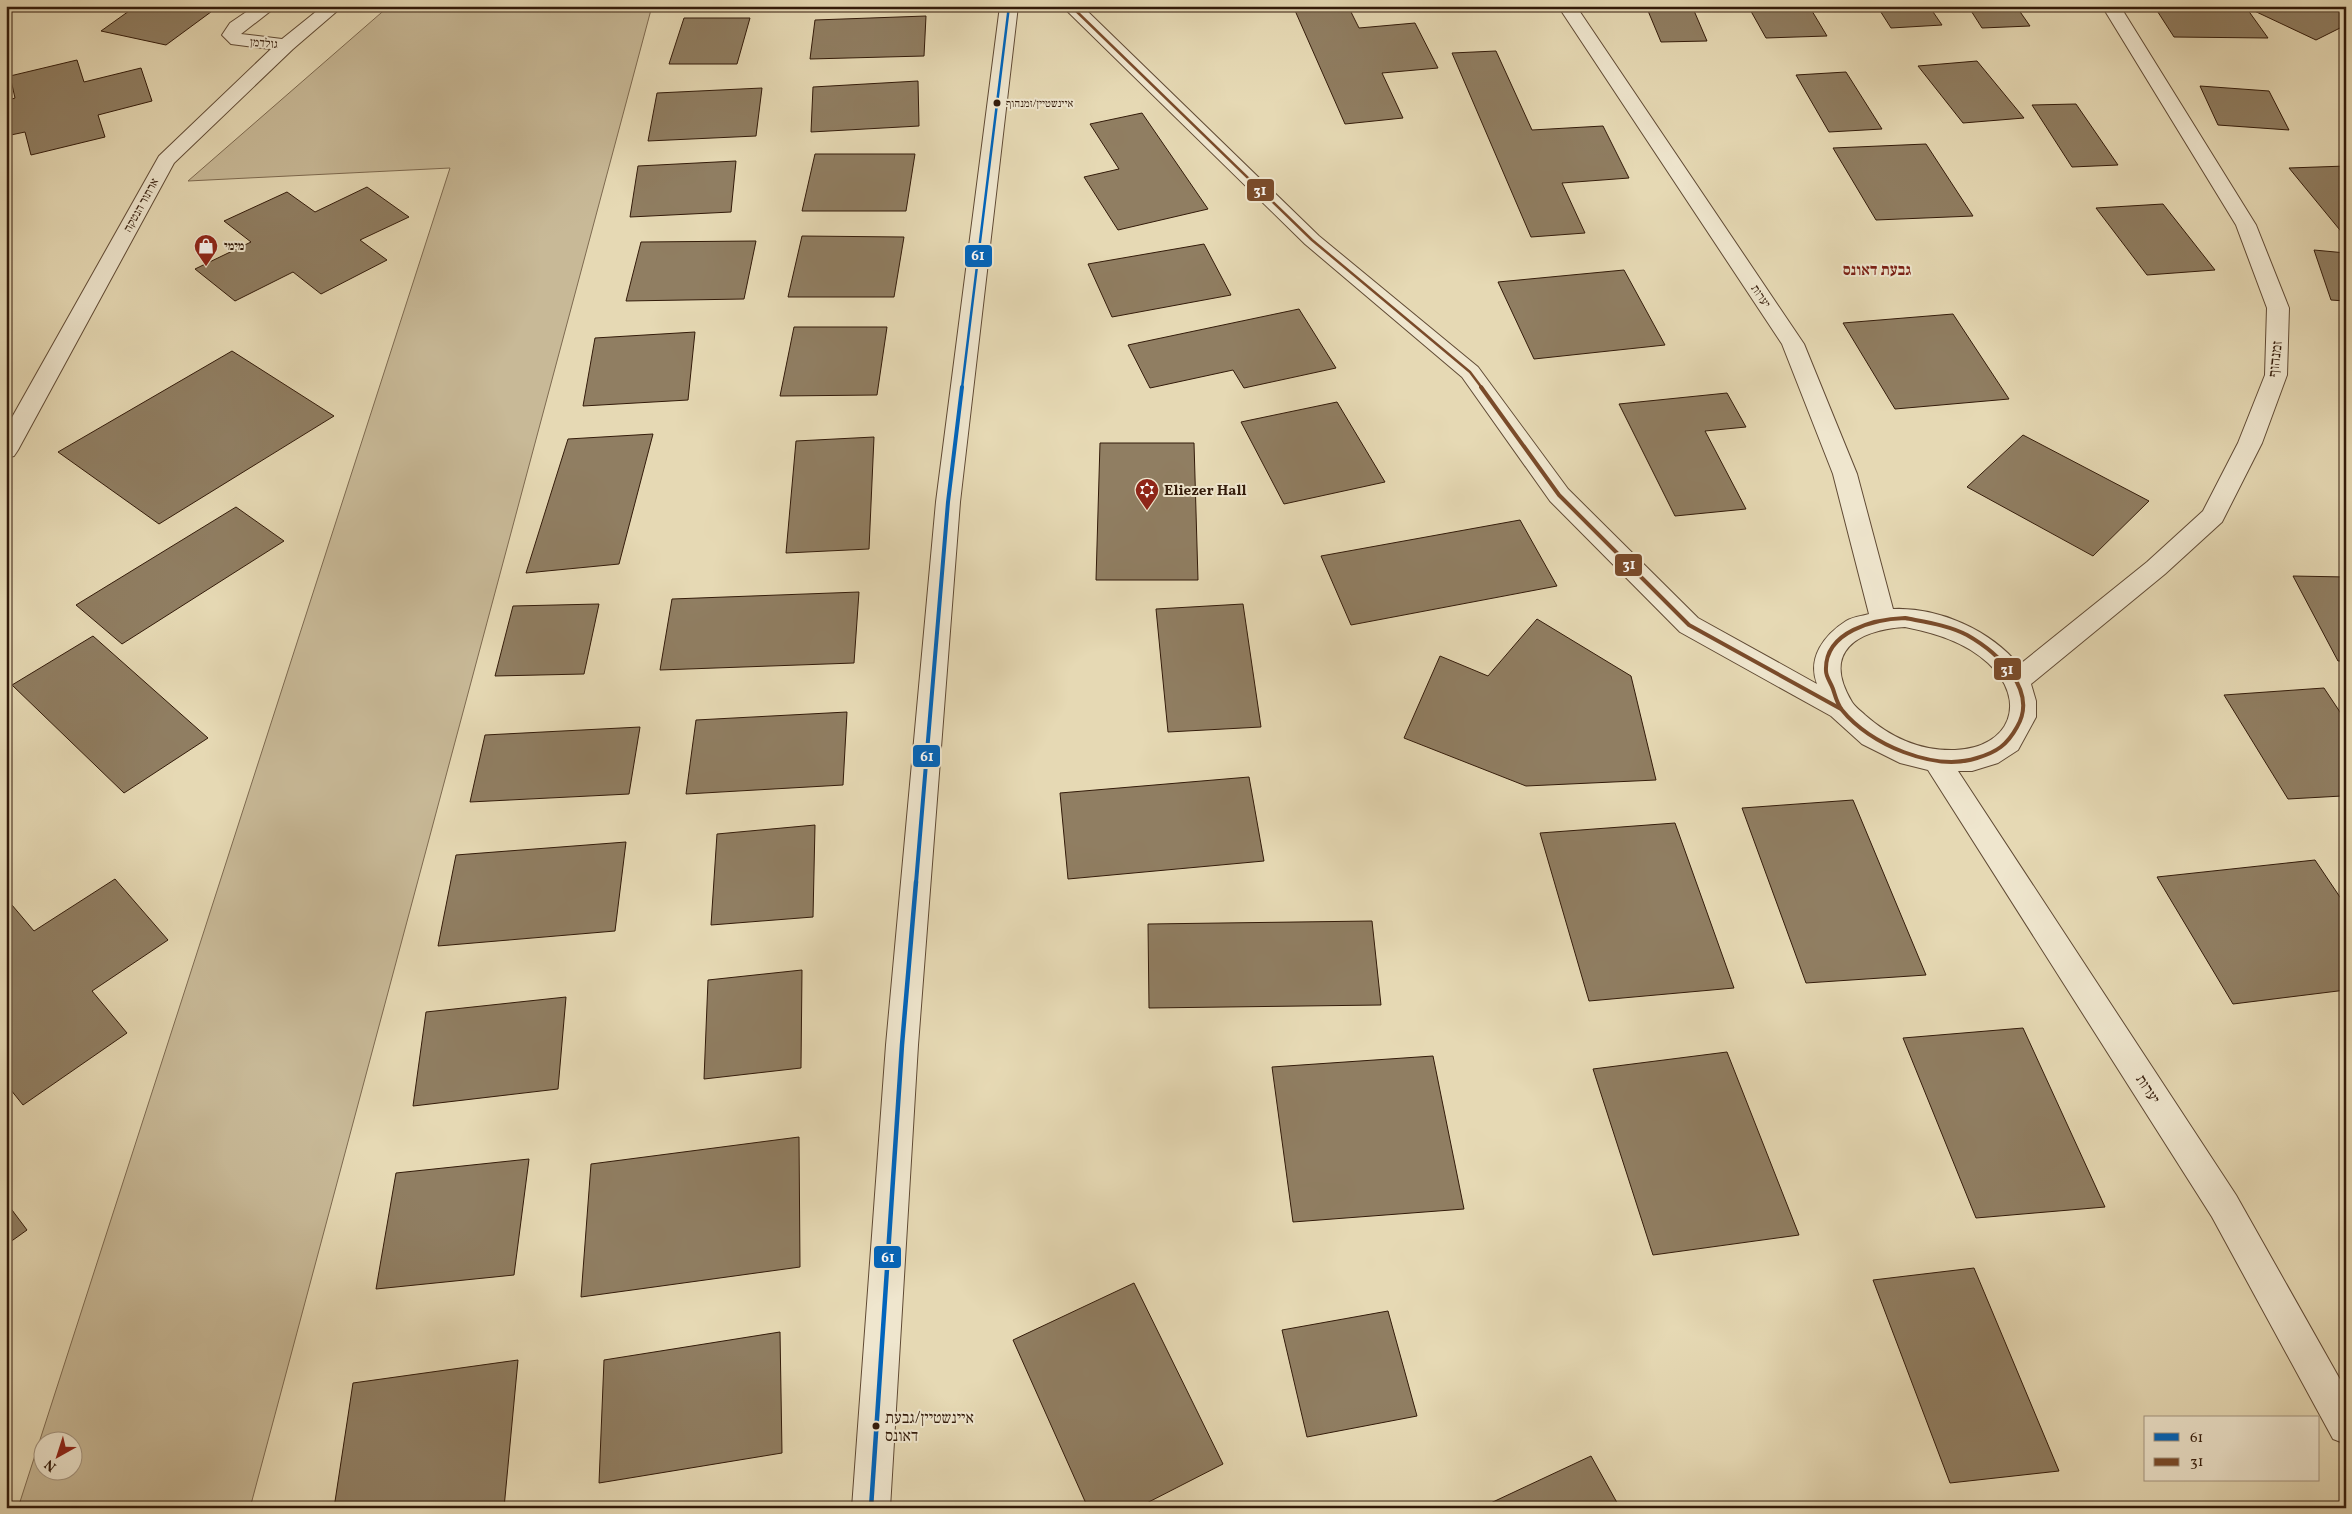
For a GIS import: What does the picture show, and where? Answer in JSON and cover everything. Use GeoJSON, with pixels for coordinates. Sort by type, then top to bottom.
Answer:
{"type":"FeatureCollection","features":[{"type":"Feature","properties":{"kind":"street","name":"גולדמן"},"geometry":{"type":"LineString","coordinates":[[268,6],[236,27],[231,35],[237,40],[286,44]]}},
{"type":"Feature","properties":{"kind":"street","name":"ארתור הנטקה"},"geometry":{"type":"LineString","coordinates":[[6,450],[166,160],[286,44],[334,6]]}},
{"type":"Feature","properties":{"kind":"street"},"geometry":{"type":"LineString","coordinates":[[871,1508],[902,1046],[948,502],[1009,6]]}},
{"type":"Feature","properties":{"kind":"street"},"geometry":{"type":"LineString","coordinates":[[1071,6],[1312,240],[1470,372],[1560,495],[1689,625],[1841,709],[1872,737],[1910,755],[1937,760],[1972,760],[1988,755],[2008,743],[2024,718],[2024,701],[2017,681],[1997,656],[1966,635],[1932,623],[1904,618],[1883,619],[1856,627],[1835,645],[1828,658],[1826,672],[1841,709]]}},
{"type":"Feature","properties":{"kind":"street","name":"יערות"},"geometry":{"type":"LineString","coordinates":[[1567,6],[1793,344],[1845,474],[1883,619]]}},
{"type":"Feature","properties":{"kind":"street","name":"זמנהוף"},"geometry":{"type":"LineString","coordinates":[[2017,681],[2156,568],[2213,516],[2250,443],[2276,375],[2278,308],[2246,225],[2111,6]]}},
{"type":"Feature","properties":{"kind":"street","name":"יערות"},"geometry":{"type":"LineString","coordinates":[[1937,760],[2224,1206],[2346,1426]]}},
{"type":"Feature","properties":{"kind":"shaded area"},"geometry":{"type":"Polygon","coordinates":[[[389,6],[652,6],[250,1508],[18,1508],[32,1465],[32,1482],[82,1482],[82,1432],[43,1432],[450,168],[188,181],[389,6]]]}},
{"type":"Feature","properties":{"kind":"building"},"geometry":{"type":"Polygon","coordinates":[[[136,6],[219,6],[166,45],[101,31],[136,6]]]}},
{"type":"Feature","properties":{"kind":"building"},"geometry":{"type":"Polygon","coordinates":[[[1293,6],[1348,6],[1359,28],[1415,23],[1438,68],[1382,73],[1403,118],[1345,124],[1293,6]]]}},
{"type":"Feature","properties":{"kind":"building"},"geometry":{"type":"Polygon","coordinates":[[[1646,6],[1692,6],[1707,41],[1661,42],[1646,6]]]}},
{"type":"Feature","properties":{"kind":"building"},"geometry":{"type":"Polygon","coordinates":[[[1748,6],[1809,6],[1827,36],[1766,38],[1748,6]]]}},
{"type":"Feature","properties":{"kind":"building"},"geometry":{"type":"Polygon","coordinates":[[[1877,6],[1929,6],[1942,25],[1891,28],[1877,6]]]}},
{"type":"Feature","properties":{"kind":"building"},"geometry":{"type":"Polygon","coordinates":[[[1968,6],[2016,6],[2030,26],[1982,28],[1968,6]]]}},
{"type":"Feature","properties":{"kind":"building"},"geometry":{"type":"Polygon","coordinates":[[[2154,6],[2245,6],[2268,38],[2174,37],[2154,6]]]}},
{"type":"Feature","properties":{"kind":"building"},"geometry":{"type":"Polygon","coordinates":[[[2253,6],[2346,6],[2346,25],[2316,40],[2248,8],[2253,6]]]}},
{"type":"Feature","properties":{"kind":"building"},"geometry":{"type":"Polygon","coordinates":[[[926,16],[924,56],[810,59],[815,20],[926,16]]]}},
{"type":"Feature","properties":{"kind":"building"},"geometry":{"type":"Polygon","coordinates":[[[684,18],[750,18],[737,64],[669,64],[684,18]]]}},
{"type":"Feature","properties":{"kind":"building"},"geometry":{"type":"Polygon","coordinates":[[[1496,51],[1532,130],[1603,126],[1629,178],[1562,183],[1585,233],[1531,237],[1452,53],[1496,51]]]}},
{"type":"Feature","properties":{"kind":"building"},"geometry":{"type":"Polygon","coordinates":[[[77,60],[84,82],[141,68],[152,101],[98,115],[105,137],[31,155],[25,132],[6,136],[6,101],[15,98],[10,76],[77,60]]]}},
{"type":"Feature","properties":{"kind":"building"},"geometry":{"type":"Polygon","coordinates":[[[1977,61],[2024,118],[1963,123],[1918,66],[1977,61]]]}},
{"type":"Feature","properties":{"kind":"building"},"geometry":{"type":"Polygon","coordinates":[[[1846,72],[1882,129],[1829,132],[1796,75],[1846,72]]]}},
{"type":"Feature","properties":{"kind":"building"},"geometry":{"type":"Polygon","coordinates":[[[918,81],[919,126],[811,132],[813,87],[918,81]]]}},
{"type":"Feature","properties":{"kind":"building"},"geometry":{"type":"Polygon","coordinates":[[[2200,86],[2269,91],[2289,130],[2218,125],[2200,86]]]}},
{"type":"Feature","properties":{"kind":"building"},"geometry":{"type":"Polygon","coordinates":[[[762,88],[756,136],[648,141],[657,93],[762,88]]]}},
{"type":"Feature","properties":{"kind":"building"},"geometry":{"type":"Polygon","coordinates":[[[2076,104],[2118,165],[2072,167],[2032,105],[2076,104]]]}},
{"type":"Feature","properties":{"kind":"building"},"geometry":{"type":"Polygon","coordinates":[[[1142,113],[1208,209],[1118,230],[1084,177],[1119,169],[1090,124],[1142,113]]]}},
{"type":"Feature","properties":{"kind":"building"},"geometry":{"type":"Polygon","coordinates":[[[1926,144],[1973,216],[1876,220],[1833,148],[1926,144]]]}},
{"type":"Feature","properties":{"kind":"building"},"geometry":{"type":"Polygon","coordinates":[[[815,154],[915,154],[906,211],[802,211],[815,154]]]}},
{"type":"Feature","properties":{"kind":"building"},"geometry":{"type":"Polygon","coordinates":[[[736,161],[731,212],[630,217],[638,166],[736,161]]]}},
{"type":"Feature","properties":{"kind":"building"},"geometry":{"type":"Polygon","coordinates":[[[2346,166],[2346,235],[2344,235],[2289,168],[2346,166]]]}},
{"type":"Feature","properties":{"kind":"building"},"geometry":{"type":"Polygon","coordinates":[[[367,187],[409,217],[360,240],[387,260],[321,294],[293,272],[235,301],[195,269],[251,242],[224,221],[287,192],[315,212],[367,187]]]}},
{"type":"Feature","properties":{"kind":"building"},"geometry":{"type":"Polygon","coordinates":[[[2163,204],[2215,270],[2147,275],[2096,208],[2163,204]]]}},
{"type":"Feature","properties":{"kind":"building"},"geometry":{"type":"Polygon","coordinates":[[[802,236],[904,237],[894,297],[788,297],[802,236]]]}},
{"type":"Feature","properties":{"kind":"building"},"geometry":{"type":"Polygon","coordinates":[[[756,241],[744,299],[626,301],[641,242],[756,241]]]}},
{"type":"Feature","properties":{"kind":"building"},"geometry":{"type":"Polygon","coordinates":[[[1204,244],[1231,295],[1112,317],[1088,264],[1204,244]]]}},
{"type":"Feature","properties":{"kind":"building"},"geometry":{"type":"Polygon","coordinates":[[[2314,250],[2346,253],[2346,301],[2331,300],[2314,250]]]}},
{"type":"Feature","properties":{"kind":"building"},"geometry":{"type":"Polygon","coordinates":[[[1624,270],[1665,345],[1534,359],[1498,282],[1624,270]]]}},
{"type":"Feature","properties":{"kind":"building"},"geometry":{"type":"Polygon","coordinates":[[[1299,309],[1336,368],[1244,388],[1233,370],[1150,388],[1128,345],[1299,309]]]}},
{"type":"Feature","properties":{"kind":"building"},"geometry":{"type":"Polygon","coordinates":[[[1953,314],[2009,399],[1895,409],[1843,323],[1953,314]]]}},
{"type":"Feature","properties":{"kind":"building"},"geometry":{"type":"Polygon","coordinates":[[[794,327],[887,327],[877,395],[780,396],[794,327]]]}},
{"type":"Feature","properties":{"kind":"building"},"geometry":{"type":"Polygon","coordinates":[[[695,332],[688,400],[583,406],[595,338],[695,332]]]}},
{"type":"Feature","properties":{"kind":"building"},"geometry":{"type":"Polygon","coordinates":[[[232,351],[334,416],[159,524],[58,452],[232,351]]]}},
{"type":"Feature","properties":{"kind":"building"},"geometry":{"type":"Polygon","coordinates":[[[1727,393],[1746,427],[1705,431],[1746,509],[1675,516],[1619,404],[1727,393]]]}},
{"type":"Feature","properties":{"kind":"building"},"geometry":{"type":"Polygon","coordinates":[[[1337,402],[1385,482],[1284,504],[1241,422],[1337,402]]]}},
{"type":"Feature","properties":{"kind":"building"},"geometry":{"type":"Polygon","coordinates":[[[653,434],[619,564],[526,573],[568,439],[653,434]]]}},
{"type":"Feature","properties":{"kind":"building"},"geometry":{"type":"Polygon","coordinates":[[[2023,435],[2149,501],[2093,556],[1967,487],[2023,435]]]}},
{"type":"Feature","properties":{"kind":"building"},"geometry":{"type":"Polygon","coordinates":[[[874,437],[869,549],[786,553],[796,441],[874,437]]]}},
{"type":"Feature","properties":{"kind":"building","name":"Eliezer Hall"},"geometry":{"type":"Polygon","coordinates":[[[1100,443],[1194,443],[1198,580],[1096,580],[1100,443]]]}},
{"type":"Feature","properties":{"kind":"building"},"geometry":{"type":"Polygon","coordinates":[[[236,507],[284,541],[122,644],[76,605],[236,507]]]}},
{"type":"Feature","properties":{"kind":"building"},"geometry":{"type":"Polygon","coordinates":[[[1520,520],[1557,586],[1351,625],[1321,556],[1520,520]]]}},
{"type":"Feature","properties":{"kind":"building"},"geometry":{"type":"Polygon","coordinates":[[[2293,576],[2346,577],[2346,661],[2338,661],[2293,576]]]}},
{"type":"Feature","properties":{"kind":"building"},"geometry":{"type":"Polygon","coordinates":[[[859,592],[854,663],[660,670],[672,599],[859,592]]]}},
{"type":"Feature","properties":{"kind":"building"},"geometry":{"type":"Polygon","coordinates":[[[599,604],[584,674],[495,676],[513,606],[599,604]]]}},
{"type":"Feature","properties":{"kind":"building"},"geometry":{"type":"Polygon","coordinates":[[[1243,604],[1261,727],[1168,732],[1156,609],[1243,604]]]}},
{"type":"Feature","properties":{"kind":"building"},"geometry":{"type":"Polygon","coordinates":[[[1537,619],[1631,676],[1656,780],[1526,786],[1404,738],[1440,656],[1488,676],[1537,619]]]}},
{"type":"Feature","properties":{"kind":"building"},"geometry":{"type":"Polygon","coordinates":[[[93,636],[208,738],[124,793],[12,685],[93,636]]]}},
{"type":"Feature","properties":{"kind":"building"},"geometry":{"type":"Polygon","coordinates":[[[2324,688],[2346,721],[2346,802],[2342,796],[2288,799],[2224,695],[2324,688]]]}},
{"type":"Feature","properties":{"kind":"building"},"geometry":{"type":"Polygon","coordinates":[[[847,712],[843,785],[686,794],[696,720],[847,712]]]}},
{"type":"Feature","properties":{"kind":"building"},"geometry":{"type":"Polygon","coordinates":[[[640,727],[629,794],[470,802],[485,735],[640,727]]]}},
{"type":"Feature","properties":{"kind":"building"},"geometry":{"type":"Polygon","coordinates":[[[1249,777],[1264,861],[1068,879],[1060,793],[1249,777]]]}},
{"type":"Feature","properties":{"kind":"building"},"geometry":{"type":"Polygon","coordinates":[[[1853,800],[1926,975],[1806,983],[1742,808],[1853,800]]]}},
{"type":"Feature","properties":{"kind":"building"},"geometry":{"type":"Polygon","coordinates":[[[1675,823],[1734,988],[1589,1001],[1540,833],[1675,823]]]}},
{"type":"Feature","properties":{"kind":"building"},"geometry":{"type":"Polygon","coordinates":[[[815,825],[813,917],[711,925],[717,834],[815,825]]]}},
{"type":"Feature","properties":{"kind":"building"},"geometry":{"type":"Polygon","coordinates":[[[626,842],[615,931],[438,946],[456,855],[626,842]]]}},
{"type":"Feature","properties":{"kind":"building"},"geometry":{"type":"Polygon","coordinates":[[[2315,860],[2346,906],[2346,990],[2233,1004],[2157,877],[2315,860]]]}},
{"type":"Feature","properties":{"kind":"building"},"geometry":{"type":"Polygon","coordinates":[[[115,879],[168,940],[92,991],[127,1033],[23,1105],[6,1084],[6,898],[34,931],[115,879]]]}},
{"type":"Feature","properties":{"kind":"building"},"geometry":{"type":"Polygon","coordinates":[[[1372,921],[1381,1005],[1149,1008],[1148,924],[1372,921]]]}},
{"type":"Feature","properties":{"kind":"building"},"geometry":{"type":"Polygon","coordinates":[[[802,970],[801,1068],[704,1079],[708,980],[802,970]]]}},
{"type":"Feature","properties":{"kind":"building"},"geometry":{"type":"Polygon","coordinates":[[[566,997],[558,1089],[413,1106],[426,1012],[566,997]]]}},
{"type":"Feature","properties":{"kind":"building"},"geometry":{"type":"Polygon","coordinates":[[[2023,1028],[2105,1207],[1976,1218],[1903,1038],[2023,1028]]]}},
{"type":"Feature","properties":{"kind":"building"},"geometry":{"type":"Polygon","coordinates":[[[1727,1052],[1799,1235],[1653,1255],[1593,1069],[1727,1052]]]}},
{"type":"Feature","properties":{"kind":"building"},"geometry":{"type":"Polygon","coordinates":[[[1433,1056],[1464,1209],[1293,1222],[1272,1067],[1433,1056]]]}},
{"type":"Feature","properties":{"kind":"building"},"geometry":{"type":"Polygon","coordinates":[[[799,1137],[800,1267],[581,1297],[591,1164],[799,1137]]]}},
{"type":"Feature","properties":{"kind":"building"},"geometry":{"type":"Polygon","coordinates":[[[529,1159],[514,1275],[376,1289],[396,1173],[529,1159]]]}},
{"type":"Feature","properties":{"kind":"building"},"geometry":{"type":"Polygon","coordinates":[[[6,1202],[27,1230],[6,1245],[6,1202]]]}},
{"type":"Feature","properties":{"kind":"building"},"geometry":{"type":"Polygon","coordinates":[[[1974,1268],[2059,1471],[1950,1483],[1873,1280],[1974,1268]]]}},
{"type":"Feature","properties":{"kind":"building"},"geometry":{"type":"Polygon","coordinates":[[[1134,1283],[1223,1464],[1137,1508],[1088,1508],[1013,1340],[1134,1283]]]}},
{"type":"Feature","properties":{"kind":"building"},"geometry":{"type":"Polygon","coordinates":[[[1388,1311],[1417,1416],[1307,1437],[1282,1330],[1388,1311]]]}},
{"type":"Feature","properties":{"kind":"building"},"geometry":{"type":"Polygon","coordinates":[[[780,1332],[782,1453],[599,1483],[604,1360],[780,1332]]]}},
{"type":"Feature","properties":{"kind":"building"},"geometry":{"type":"Polygon","coordinates":[[[518,1360],[504,1508],[334,1508],[353,1383],[518,1360]]]}},
{"type":"Feature","properties":{"kind":"building"},"geometry":{"type":"Polygon","coordinates":[[[1591,1456],[1620,1508],[1480,1508],[1591,1456]]]}},
{"type":"Feature","properties":{"kind":"transit line","name":"61"},"geometry":{"type":"LineString","coordinates":[[871,1508],[902,1045],[948,502],[1009,6]]}},
{"type":"Feature","properties":{"kind":"transit line","name":"31"},"geometry":{"type":"LineString","coordinates":[[1071,6],[1312,240],[1470,372],[1559,495],[1689,625],[1841,709],[1872,737],[1910,755],[1937,761],[1972,760],[1988,755],[2008,743],[2023,717],[2023,701],[2017,681],[1997,656],[1966,635],[1932,623],[1905,618],[1883,619],[1856,627],[1835,645],[1828,658],[1826,672],[1841,709]]}},
{"type":"Feature","properties":{"kind":"place","name":"איינשטיין/זמנהוף"},"geometry":{"type":"Point","coordinates":[997,103]}},
{"type":"Feature","properties":{"kind":"place","name":"מימי"},"geometry":{"type":"Point","coordinates":[206,267]}},
{"type":"Feature","properties":{"kind":"place","name":"Eliezer Hall"},"geometry":{"type":"Point","coordinates":[1147,511]}},
{"type":"Feature","properties":{"kind":"place","name":"איינשטיין/גבעת דאונס"},"geometry":{"type":"Point","coordinates":[876,1426]}},
{"type":"Feature","properties":{"kind":"district","name":"גבעת דאונס"},"geometry":{"type":"Point","coordinates":[1877,269]}}]}
